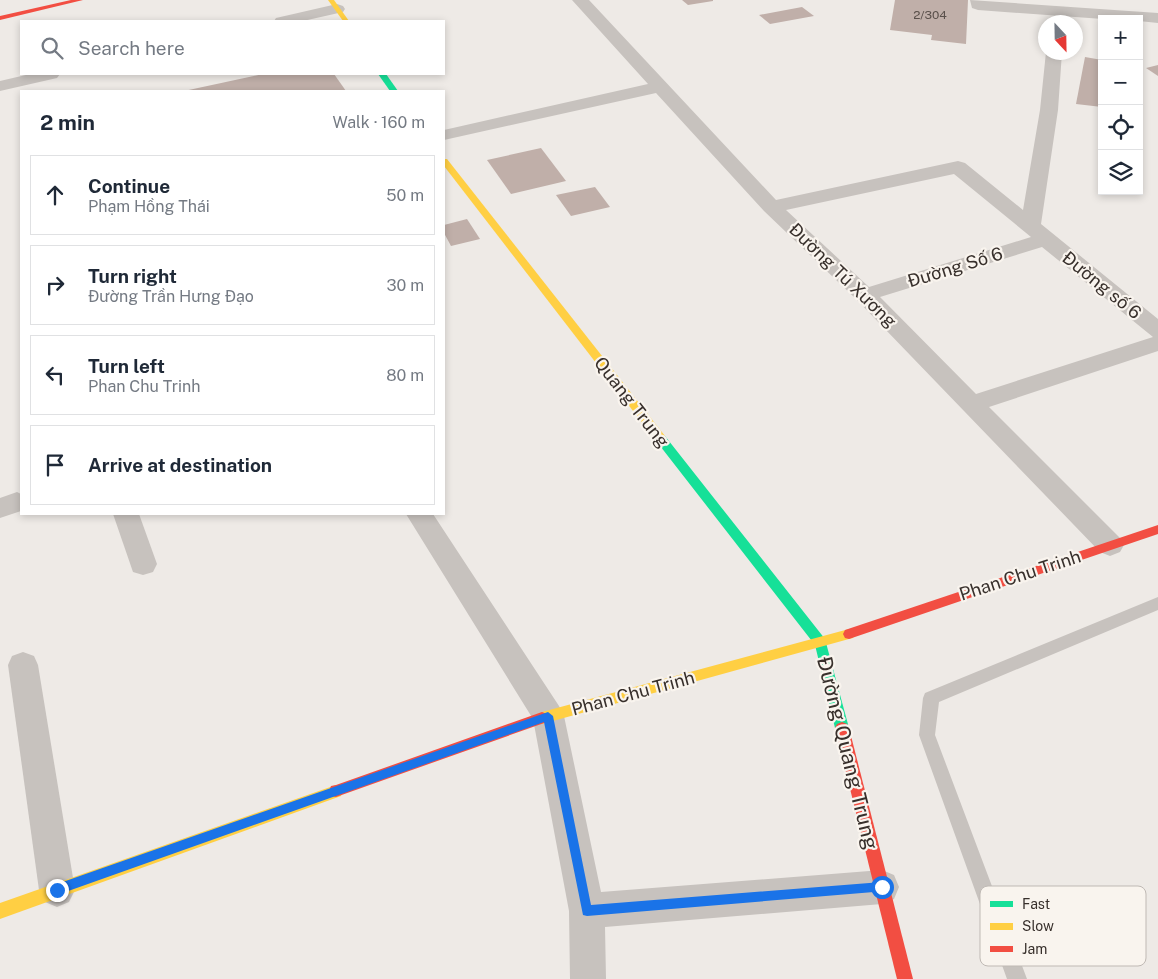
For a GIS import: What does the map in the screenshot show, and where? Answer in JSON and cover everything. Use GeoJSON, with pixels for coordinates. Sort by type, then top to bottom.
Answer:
{"type":"FeatureCollection","features":[{"type":"Feature","properties":{"kind":"street"},"geometry":{"type":"LineString","coordinates":[[0,18],[80,0]]}},
{"type":"Feature","properties":{"kind":"street","name":"Đường Tú Xương"},"geometry":{"type":"LineString","coordinates":[[580,0],[771,207],[865,295],[1110,546]]}},
{"type":"Feature","properties":{"kind":"street"},"geometry":{"type":"LineString","coordinates":[[978,0],[978,5],[1158,18]]}},
{"type":"Feature","properties":{"kind":"street"},"geometry":{"type":"LineString","coordinates":[[1089,0],[1158,5]]}},
{"type":"Feature","properties":{"kind":"street"},"geometry":{"type":"LineString","coordinates":[[287,20],[338,10]]}},
{"type":"Feature","properties":{"kind":"street"},"geometry":{"type":"LineString","coordinates":[[1038,232],[1053,60]]}},
{"type":"Feature","properties":{"kind":"street"},"geometry":{"type":"LineString","coordinates":[[0,86],[47,75]]}},
{"type":"Feature","properties":{"kind":"street"},"geometry":{"type":"LineString","coordinates":[[383,75],[393,90]]}},
{"type":"Feature","properties":{"kind":"street"},"geometry":{"type":"LineString","coordinates":[[445,135],[549,110],[661,88]]}},
{"type":"Feature","properties":{"kind":"street","name":"Quang Trung"},"geometry":{"type":"LineString","coordinates":[[445,162],[821,643]]}},
{"type":"Feature","properties":{"kind":"street","name":"Đường số 6"},"geometry":{"type":"LineString","coordinates":[[771,207],[958,167],[1158,331]]}},
{"type":"Feature","properties":{"kind":"street","name":"Đường Số 6"},"geometry":{"type":"LineString","coordinates":[[865,295],[1038,232]]}},
{"type":"Feature","properties":{"kind":"street"},"geometry":{"type":"LineString","coordinates":[[972,404],[1158,343]]}},
{"type":"Feature","properties":{"kind":"street"},"geometry":{"type":"LineString","coordinates":[[126,515],[143,564]]}},
{"type":"Feature","properties":{"kind":"street"},"geometry":{"type":"LineString","coordinates":[[420,515],[548,716],[587,911],[588,979]]}},
{"type":"Feature","properties":{"kind":"street","name":"Phan Chu Trinh"},"geometry":{"type":"LineString","coordinates":[[0,911],[548,716],[821,643],[1158,529]]}},
{"type":"Feature","properties":{"kind":"street","name":"Đường Quang Trung"},"geometry":{"type":"LineString","coordinates":[[821,643],[905,979]]}},
{"type":"Feature","properties":{"kind":"street"},"geometry":{"type":"LineString","coordinates":[[23,665],[57,890]]}},
{"type":"Feature","properties":{"kind":"street"},"geometry":{"type":"LineString","coordinates":[[587,911],[882,887]]}},
{"type":"Feature","properties":{"kind":"lane"},"geometry":{"type":"LineString","coordinates":[[983,886],[927,736],[931,698],[1158,603]]}},
{"type":"Feature","properties":{"kind":"lane"},"geometry":{"type":"LineString","coordinates":[[1012,966],[1017,979]]}},
{"type":"Feature","properties":{"kind":"building"},"geometry":{"type":"Polygon","coordinates":[[[682,0],[713,0],[713,1],[688,5],[682,0]]]}},
{"type":"Feature","properties":{"kind":"building"},"geometry":{"type":"Polygon","coordinates":[[[895,0],[968,0],[966,44],[931,40],[932,35],[890,30],[895,0]]]}},
{"type":"Feature","properties":{"kind":"building"},"geometry":{"type":"Polygon","coordinates":[[[802,7],[814,16],[770,24],[759,15],[802,7]]]}},
{"type":"Feature","properties":{"kind":"building"},"geometry":{"type":"Polygon","coordinates":[[[1085,57],[1098,59],[1098,107],[1076,104],[1085,57]]]}},
{"type":"Feature","properties":{"kind":"building"},"geometry":{"type":"Polygon","coordinates":[[[1158,65],[1158,76],[1146,68],[1158,65]]]}},
{"type":"Feature","properties":{"kind":"building"},"geometry":{"type":"Polygon","coordinates":[[[258,75],[335,75],[345,90],[189,90],[258,75]]]}},
{"type":"Feature","properties":{"kind":"building"},"geometry":{"type":"Polygon","coordinates":[[[541,148],[566,181],[511,194],[487,160],[541,148]]]}},
{"type":"Feature","properties":{"kind":"building"},"geometry":{"type":"Polygon","coordinates":[[[595,187],[610,207],[571,216],[556,195],[595,187]]]}},
{"type":"Feature","properties":{"kind":"building"},"geometry":{"type":"Polygon","coordinates":[[[467,219],[480,239],[451,246],[445,235],[445,225],[467,219]]]}},
{"type":"Feature","properties":{"kind":"traffic: fast"},"geometry":{"type":"LineString","coordinates":[[383,75],[393,90]]}},
{"type":"Feature","properties":{"kind":"traffic: fast"},"geometry":{"type":"LineString","coordinates":[[661,439],[821,643],[842,728]]}},
{"type":"Feature","properties":{"kind":"traffic: slow"},"geometry":{"type":"LineString","coordinates":[[331,0],[345,20]]}},
{"type":"Feature","properties":{"kind":"traffic: slow"},"geometry":{"type":"LineString","coordinates":[[445,162],[661,439]]}},
{"type":"Feature","properties":{"kind":"traffic: slow"},"geometry":{"type":"LineString","coordinates":[[542,718],[849,634]]}},
{"type":"Feature","properties":{"kind":"traffic: slow"},"geometry":{"type":"LineString","coordinates":[[0,911],[336,791]]}},
{"type":"Feature","properties":{"kind":"traffic: jam"},"geometry":{"type":"LineString","coordinates":[[0,18],[80,0]]}},
{"type":"Feature","properties":{"kind":"traffic: jam"},"geometry":{"type":"LineString","coordinates":[[849,634],[1158,529]]}},
{"type":"Feature","properties":{"kind":"traffic: jam"},"geometry":{"type":"LineString","coordinates":[[336,791],[542,718]]}},
{"type":"Feature","properties":{"kind":"traffic: jam"},"geometry":{"type":"LineString","coordinates":[[842,728],[905,979]]}},
{"type":"Feature","properties":{"kind":"route"},"geometry":{"type":"LineString","coordinates":[[57,890],[548,716],[587,911],[882,887]]}}]}
